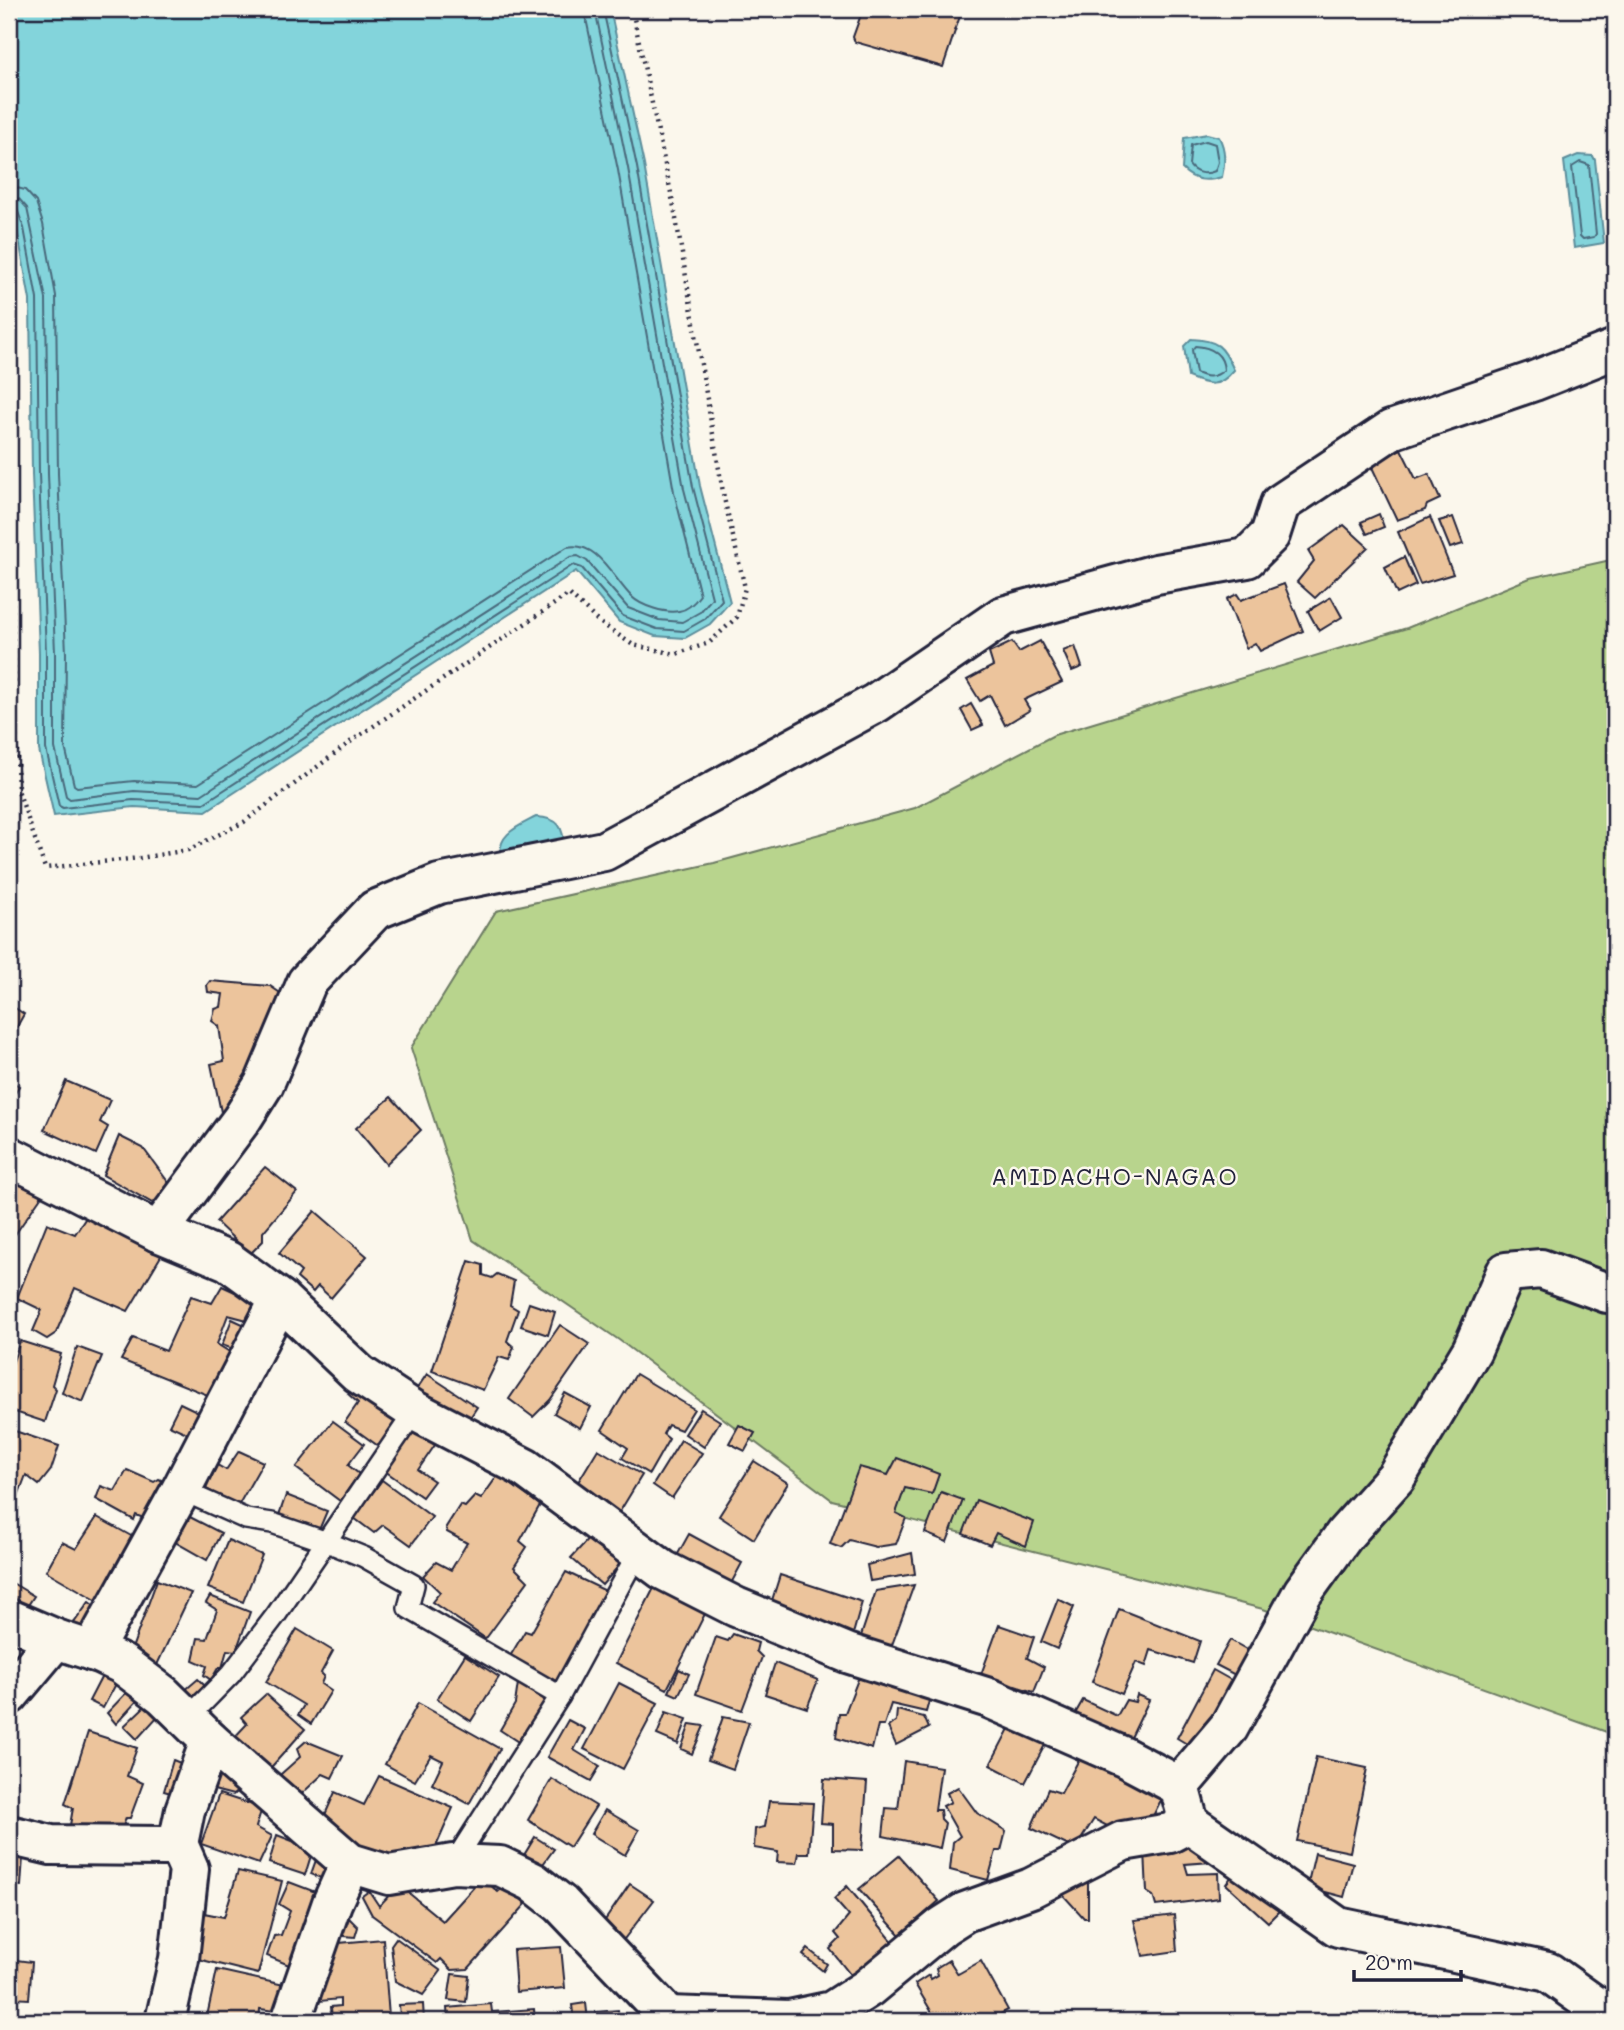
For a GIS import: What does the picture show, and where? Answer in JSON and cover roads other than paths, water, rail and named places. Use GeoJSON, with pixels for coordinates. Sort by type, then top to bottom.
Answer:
{"type":"FeatureCollection","features":[{"type":"Feature","properties":{"kind":"street"},"geometry":{"type":"LineString","coordinates":[[158,1232],[242,1119],[264,1084],[306,982],[375,910],[439,884],[604,851],[876,703],[1003,616],[1157,575],[1247,558],[1270,535],[1280,503],[1391,430],[1534,381],[1615,349]]}},
{"type":"Feature","properties":{"kind":"street"},"geometry":{"type":"LineString","coordinates":[[9,1156],[158,1232],[228,1261],[280,1299],[359,1374],[415,1411],[525,1468],[663,1570],[736,1607],[847,1654],[989,1698],[1124,1757],[1180,1786],[1189,1823],[1338,1927],[1548,1972],[1604,2012],[1615,2010]]}},
{"type":"Feature","properties":{"kind":"street"},"geometry":{"type":"LineString","coordinates":[[1180,1786],[1229,1727],[1303,1592],[1345,1534],[1396,1477],[1472,1350],[1506,1272],[1541,1269],[1615,1294]]}},
{"type":"Feature","properties":{"kind":"street"},"geometry":{"type":"LineString","coordinates":[[9,1695],[74,1645],[181,1490],[280,1299]]}},
{"type":"Feature","properties":{"kind":"street"},"geometry":{"type":"LineString","coordinates":[[9,1619],[121,1664],[163,1695],[198,1730],[350,1863],[389,1875],[453,1864],[499,1866],[533,1882],[561,1904],[669,2019],[789,2020],[832,2011],[868,1988],[943,1926],[965,1912],[1031,1888],[1123,1841],[1170,1832],[1189,1823]]}},
{"type":"Feature","properties":{"kind":"street"},"geometry":{"type":"LineString","coordinates":[[165,2021],[179,1959],[189,1869],[178,1844],[198,1730]]}},
{"type":"Feature","properties":{"kind":"street"},"geometry":{"type":"LineString","coordinates":[[9,1835],[51,1845],[178,1844]]}},
{"type":"Feature","properties":{"kind":"street"},"geometry":{"type":"LineString","coordinates":[[291,2021],[332,1903],[350,1863]]}},
{"type":"Feature","properties":{"kind":"lane"},"geometry":{"type":"LineString","coordinates":[[198,1730],[231,1674],[276,1615],[415,1411]]}},
{"type":"Feature","properties":{"kind":"lane"},"geometry":{"type":"LineString","coordinates":[[181,1490],[246,1519],[272,1523],[364,1557],[414,1585],[408,1608],[560,1696]]}},
{"type":"Feature","properties":{"kind":"lane"},"geometry":{"type":"LineString","coordinates":[[453,1864],[560,1696],[638,1552]]}},
{"type":"Feature","properties":{"kind":"water"},"geometry":{"type":"Polygon","coordinates":[[[9,9],[610,9],[644,165],[700,486],[730,602],[710,624],[685,638],[655,636],[619,622],[576,571],[206,811],[134,807],[54,816],[39,750],[30,300],[17,229],[9,203],[9,9]]]}},
{"type":"Feature","properties":{"kind":"water"},"geometry":{"type":"Polygon","coordinates":[[[1207,134],[1219,137],[1223,147],[1222,177],[1211,180],[1196,178],[1182,169],[1184,138],[1207,134]]]}},
{"type":"Feature","properties":{"kind":"water"},"geometry":{"type":"Polygon","coordinates":[[[1578,155],[1593,156],[1595,160],[1604,243],[1574,248],[1564,161],[1578,155]]]}},
{"type":"Feature","properties":{"kind":"water"},"geometry":{"type":"Polygon","coordinates":[[[1191,339],[1214,343],[1223,350],[1234,370],[1229,376],[1213,384],[1188,377],[1184,346],[1191,339]]]}},
{"type":"Feature","properties":{"kind":"water"},"geometry":{"type":"Polygon","coordinates":[[[536,817],[550,819],[559,825],[565,849],[501,858],[500,850],[505,837],[536,817]]]}},
{"type":"Feature","properties":{"kind":"district","name":"AMIDACHO-NAGAO"},"geometry":{"type":"Point","coordinates":[1115,1177]}}]}
